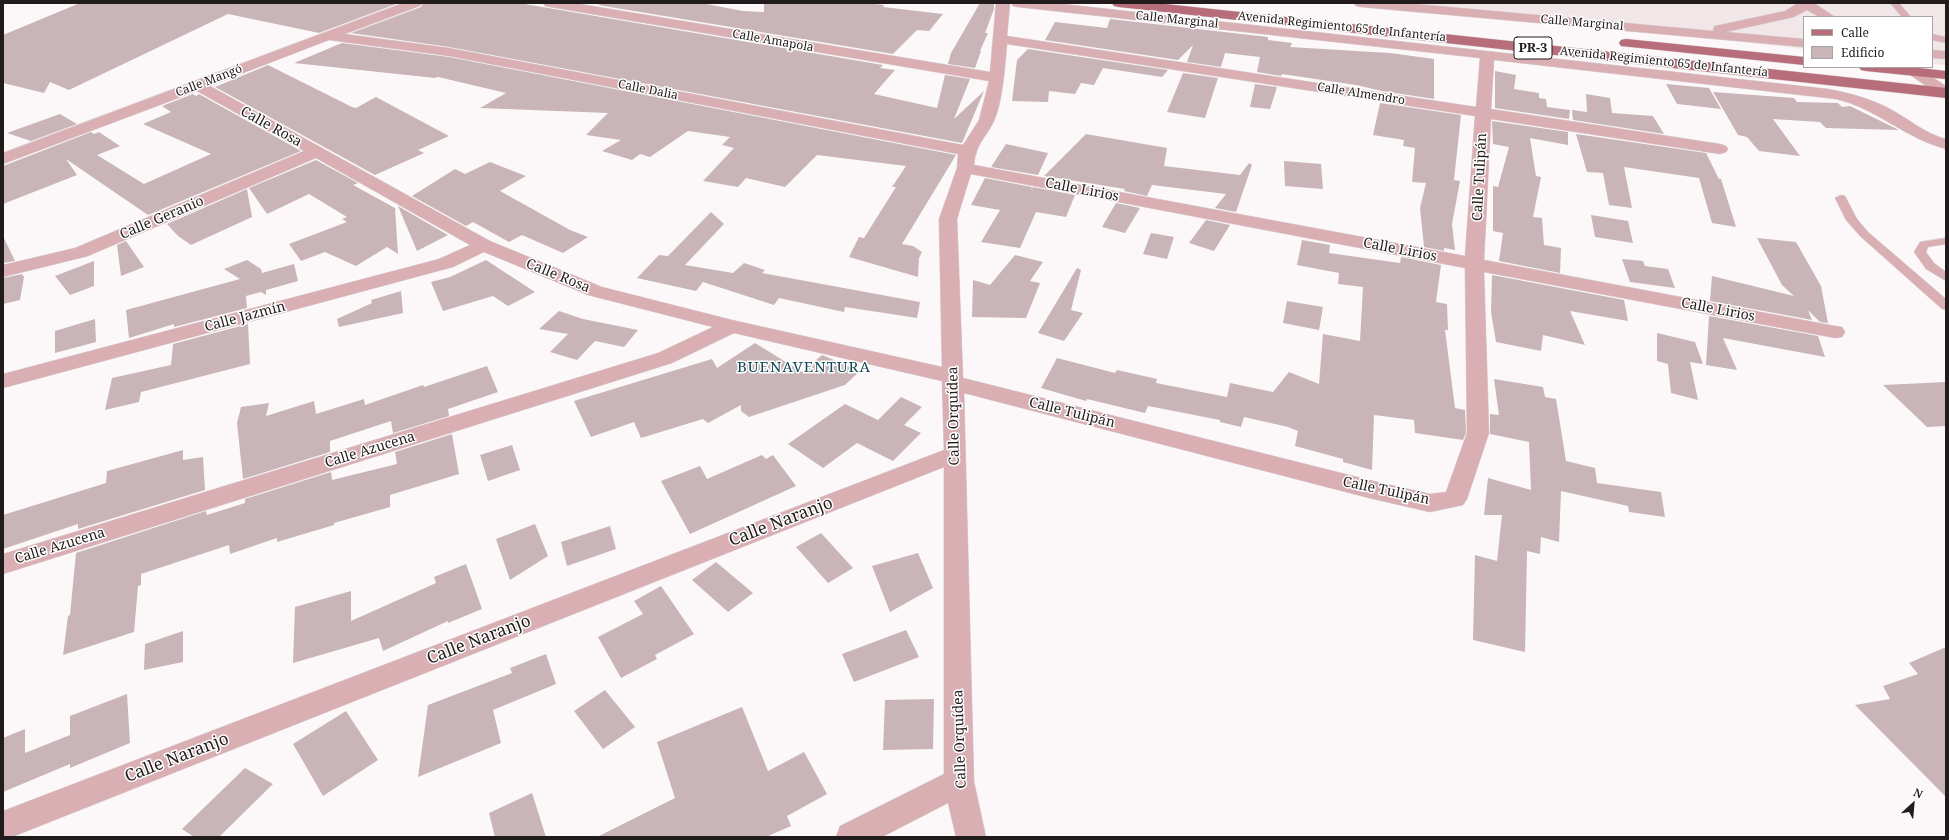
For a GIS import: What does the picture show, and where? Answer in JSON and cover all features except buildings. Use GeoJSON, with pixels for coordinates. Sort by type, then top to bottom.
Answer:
{"type":"FeatureCollection","features":[{"type":"Feature","properties":{"kind":"main road","name":"Avenida Regimiento 65 de Infantería"},"geometry":{"type":"LineString","coordinates":[[1119,3],[1946,93]]}},
{"type":"Feature","properties":{"kind":"main road","name":"Avenida Regimiento 65 de Infantería"},"geometry":{"type":"LineString","coordinates":[[1240,3],[1311,10]]}},
{"type":"Feature","properties":{"kind":"main road","name":"Avenida Regimiento 65 de Infantería"},"geometry":{"type":"LineString","coordinates":[[1359,9],[1413,21]]}},
{"type":"Feature","properties":{"kind":"main road","name":"Avenida Regimiento 65 de Infantería"},"geometry":{"type":"LineString","coordinates":[[1616,42],[1803,61]]}},
{"type":"Feature","properties":{"kind":"main road"},"geometry":{"type":"LineString","coordinates":[[1889,68],[1912,69],[1946,75]]}},
{"type":"Feature","properties":{"kind":"street","name":"Calle Mangó"},"geometry":{"type":"LineString","coordinates":[[5,157],[415,3]]}},
{"type":"Feature","properties":{"kind":"street","name":"Calle Amapola"},"geometry":{"type":"LineString","coordinates":[[550,3],[997,78]]}},
{"type":"Feature","properties":{"kind":"street","name":"Calle Orquídea"},"geometry":{"type":"LineString","coordinates":[[971,837],[959,782],[955,454],[948,219],[966,159],[986,120],[997,78],[1003,3]]}},
{"type":"Feature","properties":{"kind":"street","name":"Calle Marginal"},"geometry":{"type":"LineString","coordinates":[[1018,3],[1820,92],[1846,96],[1872,106],[1920,134],[1946,144]]}},
{"type":"Feature","properties":{"kind":"street"},"geometry":{"type":"LineString","coordinates":[[1701,34],[1788,14],[1806,4],[1826,16]]}},
{"type":"Feature","properties":{"kind":"street","name":"Calle Marginal"},"geometry":{"type":"LineString","coordinates":[[1359,9],[1803,43]]}},
{"type":"Feature","properties":{"kind":"street","name":"Calle Dalia"},"geometry":{"type":"LineString","coordinates":[[328,36],[457,54],[966,159]]}},
{"type":"Feature","properties":{"kind":"street","name":"Calle Almendro"},"geometry":{"type":"LineString","coordinates":[[1001,39],[1720,149]]}},
{"type":"Feature","properties":{"kind":"street","name":"Calle Tulipán"},"geometry":{"type":"LineString","coordinates":[[953,380],[1369,489],[1430,503],[1455,499],[1478,433],[1474,264],[1488,54]]}},
{"type":"Feature","properties":{"kind":"street"},"geometry":{"type":"LineString","coordinates":[[1933,54],[1946,56]]}},
{"type":"Feature","properties":{"kind":"street"},"geometry":{"type":"LineString","coordinates":[[1912,69],[1946,93]]}},
{"type":"Feature","properties":{"kind":"street","name":"Calle Rosa"},"geometry":{"type":"LineString","coordinates":[[198,85],[484,245],[595,291],[953,380]]}},
{"type":"Feature","properties":{"kind":"street","name":"Calle Geranio"},"geometry":{"type":"LineString","coordinates":[[3,271],[81,252],[316,152]]}},
{"type":"Feature","properties":{"kind":"street","name":"Calle Lirios"},"geometry":{"type":"LineString","coordinates":[[966,159],[1474,264],[1835,332]]}},
{"type":"Feature","properties":{"kind":"street","name":"Calle Jazmín"},"geometry":{"type":"LineString","coordinates":[[3,381],[446,264],[484,245]]}},
{"type":"Feature","properties":{"kind":"street","name":"Calle Azucena"},"geometry":{"type":"LineString","coordinates":[[3,564],[665,358],[732,326]]}},
{"type":"Feature","properties":{"kind":"street","name":"Calle Naranjo"},"geometry":{"type":"LineString","coordinates":[[3,826],[955,454]]}},
{"type":"Feature","properties":{"kind":"street"},"geometry":{"type":"LineString","coordinates":[[851,837],[959,782]]}},
{"type":"Feature","properties":{"kind":"lane"},"geometry":{"type":"LineString","coordinates":[[1894,3],[1906,16]]}},
{"type":"Feature","properties":{"kind":"lane"},"geometry":{"type":"LineString","coordinates":[[1933,37],[1946,40]]}},
{"type":"Feature","properties":{"kind":"lane"},"geometry":{"type":"LineString","coordinates":[[1841,198],[1852,220],[1864,234],[1946,306]]}},
{"type":"Feature","properties":{"kind":"lane"},"geometry":{"type":"LineString","coordinates":[[1946,241],[1924,244],[1920,252],[1930,266],[1946,277]]}},
{"type":"Feature","properties":{"kind":"shaded area"},"geometry":{"type":"Polygon","coordinates":[[[1394,3],[1946,3],[1946,65],[1933,64],[1933,16],[1803,16],[1803,49],[1394,3]]]}},
{"type":"Feature","properties":{"kind":"district","name":"BUENAVENTURA"},"geometry":{"type":"Point","coordinates":[804,368]}}]}
